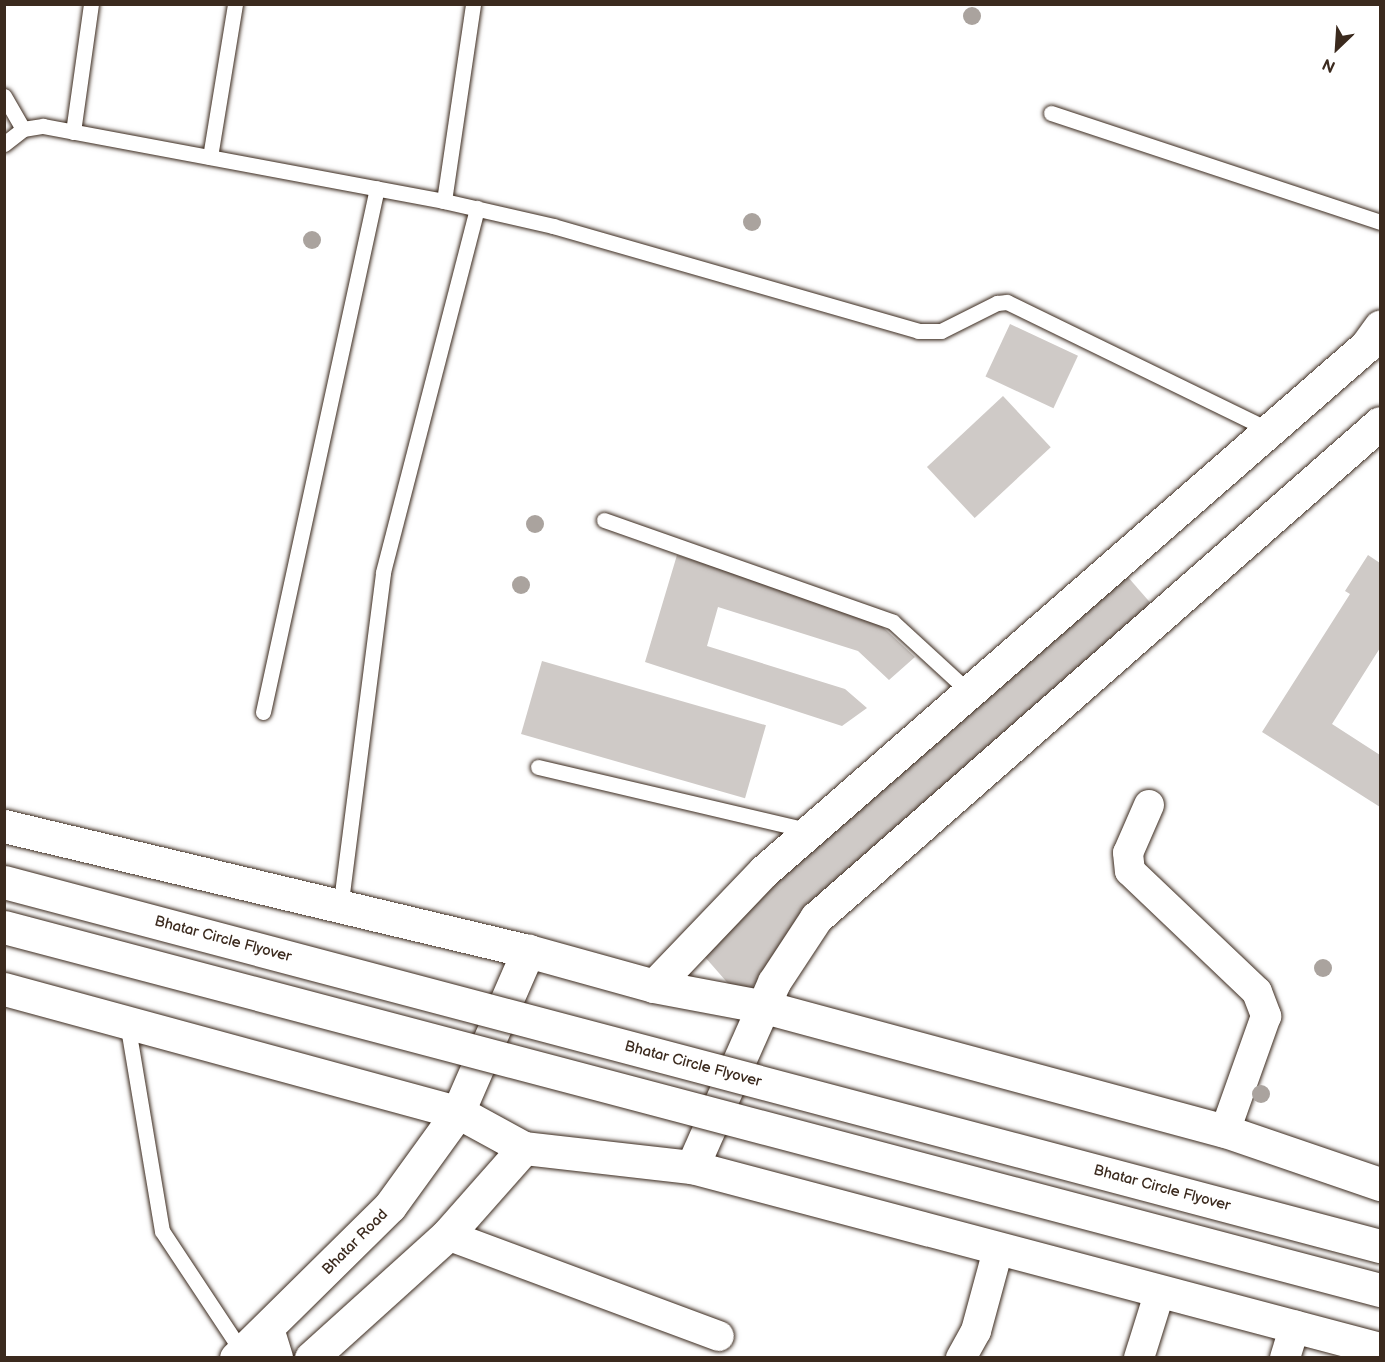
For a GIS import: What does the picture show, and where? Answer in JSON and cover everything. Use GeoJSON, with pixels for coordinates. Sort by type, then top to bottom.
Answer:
{"type":"FeatureCollection","features":[{"type":"Feature","properties":{"kind":"main road"},"geometry":{"type":"LineString","coordinates":[[654,986],[764,871],[1366,346],[1380,327]]}},
{"type":"Feature","properties":{"kind":"main road"},"geometry":{"type":"LineString","coordinates":[[692,1167],[785,961],[816,918],[1380,423]]}},
{"type":"Feature","properties":{"kind":"main road"},"geometry":{"type":"LineString","coordinates":[[4,826],[340,909],[528,951],[654,986],[765,1007],[1225,1131],[1380,1184]]}},
{"type":"Feature","properties":{"kind":"main road","name":"Bhatar Circle Flyover"},"geometry":{"type":"LineString","coordinates":[[4,882],[1380,1246]]}},
{"type":"Feature","properties":{"kind":"main road"},"geometry":{"type":"LineString","coordinates":[[4,927],[1380,1290]]}},
{"type":"Feature","properties":{"kind":"main road","name":"Bhatar Road"},"geometry":{"type":"LineString","coordinates":[[239,1355],[271,1343],[390,1206],[458,1112],[528,951]]}},
{"type":"Feature","properties":{"kind":"main road"},"geometry":{"type":"LineString","coordinates":[[4,989],[458,1112],[524,1148],[692,1167],[998,1250],[1295,1324],[1380,1348]]}},
{"type":"Feature","properties":{"kind":"main road"},"geometry":{"type":"LineString","coordinates":[[311,1358],[447,1235],[524,1148]]}},
{"type":"Feature","properties":{"kind":"street"},"geometry":{"type":"LineString","coordinates":[[1149,805],[1128,853],[1130,871],[1257,992],[1266,1016],[1225,1131]]}},
{"type":"Feature","properties":{"kind":"street"},"geometry":{"type":"LineString","coordinates":[[447,1235],[719,1336]]}},
{"type":"Feature","properties":{"kind":"street"},"geometry":{"type":"LineString","coordinates":[[961,1358],[976,1331],[998,1250]]}},
{"type":"Feature","properties":{"kind":"street"},"geometry":{"type":"LineString","coordinates":[[1139,1358],[1160,1291]]}},
{"type":"Feature","properties":{"kind":"street"},"geometry":{"type":"LineString","coordinates":[[1285,1358],[1295,1324]]}},
{"type":"Feature","properties":{"kind":"lane"},"geometry":{"type":"LineString","coordinates":[[73,132],[91,4]]}},
{"type":"Feature","properties":{"kind":"lane"},"geometry":{"type":"LineString","coordinates":[[210,157],[235,4]]}},
{"type":"Feature","properties":{"kind":"lane"},"geometry":{"type":"LineString","coordinates":[[444,201],[473,4]]}},
{"type":"Feature","properties":{"kind":"lane"},"geometry":{"type":"LineString","coordinates":[[4,96],[23,129]]}},
{"type":"Feature","properties":{"kind":"lane"},"geometry":{"type":"LineString","coordinates":[[1051,113],[1380,222]]}},
{"type":"Feature","properties":{"kind":"lane"},"geometry":{"type":"LineString","coordinates":[[4,144],[23,129],[43,126],[444,201],[553,226],[918,331],[941,331],[997,303],[1007,302],[1269,430]]}},
{"type":"Feature","properties":{"kind":"lane"},"geometry":{"type":"LineString","coordinates":[[263,712],[377,188]]}},
{"type":"Feature","properties":{"kind":"lane"},"geometry":{"type":"LineString","coordinates":[[340,909],[383,572],[477,208]]}},
{"type":"Feature","properties":{"kind":"lane"},"geometry":{"type":"LineString","coordinates":[[604,520],[893,622],[969,692]]}},
{"type":"Feature","properties":{"kind":"lane"},"geometry":{"type":"LineString","coordinates":[[538,767],[810,831]]}},
{"type":"Feature","properties":{"kind":"lane"},"geometry":{"type":"LineString","coordinates":[[127,1022],[162,1231],[239,1355]]}},
{"type":"Feature","properties":{"kind":"building"},"geometry":{"type":"Polygon","coordinates":[[[1010,324],[1078,356],[1053,408],[985,377],[1010,324]]]}},
{"type":"Feature","properties":{"kind":"building"},"geometry":{"type":"Polygon","coordinates":[[[1003,396],[1051,447],[975,518],[927,467],[1003,396]]]}},
{"type":"Feature","properties":{"kind":"building"},"geometry":{"type":"Polygon","coordinates":[[[677,555],[872,617],[915,657],[889,680],[858,651],[718,607],[707,646],[845,689],[867,708],[842,726],[645,662],[677,555]]]}},
{"type":"Feature","properties":{"kind":"building"},"geometry":{"type":"Polygon","coordinates":[[[1368,555],[1380,563],[1380,648],[1332,724],[1380,755],[1380,807],[1262,732],[1350,594],[1345,591],[1368,555]]]}},
{"type":"Feature","properties":{"kind":"building"},"geometry":{"type":"Polygon","coordinates":[[[1127,576],[1168,623],[740,997],[690,940],[1127,576]]]}},
{"type":"Feature","properties":{"kind":"building"},"geometry":{"type":"Polygon","coordinates":[[[542,661],[766,725],[745,798],[521,734],[542,661]]]}}]}
